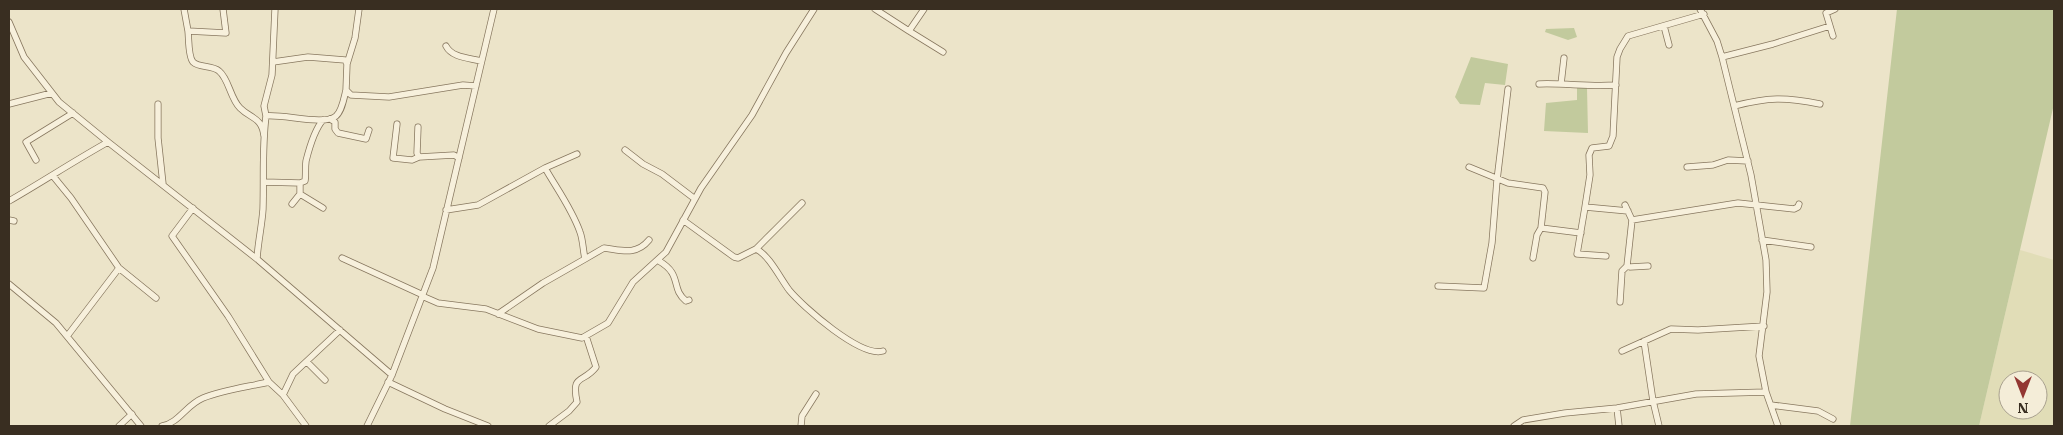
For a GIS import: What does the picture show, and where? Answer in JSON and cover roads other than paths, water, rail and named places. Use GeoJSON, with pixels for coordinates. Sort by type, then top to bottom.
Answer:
{"type":"FeatureCollection","features":[{"type":"Feature","properties":{"kind":"street"},"geometry":{"type":"LineString","coordinates":[[184,9],[192,60],[195,64],[214,68],[221,72],[239,108],[256,118],[263,127],[264,136]]}},
{"type":"Feature","properties":{"kind":"street"},"geometry":{"type":"LineString","coordinates":[[188,31],[226,33],[223,9]]}},
{"type":"Feature","properties":{"kind":"street"},"geometry":{"type":"LineString","coordinates":[[257,258],[264,182],[266,116],[264,106],[272,75],[275,9]]}},
{"type":"Feature","properties":{"kind":"street"},"geometry":{"type":"LineString","coordinates":[[266,116],[294,117],[314,121],[330,119],[336,116],[346,90],[347,64],[355,38],[359,9]]}},
{"type":"Feature","properties":{"kind":"street"},"geometry":{"type":"LineString","coordinates":[[366,426],[392,375],[432,268],[494,9]]}},
{"type":"Feature","properties":{"kind":"street"},"geometry":{"type":"LineString","coordinates":[[342,258],[438,303],[486,309],[538,329],[582,338],[586,336],[608,323],[634,282],[659,261],[666,252],[694,199],[752,115],[786,53],[814,9]]}},
{"type":"Feature","properties":{"kind":"street"},"geometry":{"type":"LineString","coordinates":[[875,9],[943,52]]}},
{"type":"Feature","properties":{"kind":"street"},"geometry":{"type":"LineString","coordinates":[[909,31],[924,9]]}},
{"type":"Feature","properties":{"kind":"street"},"geometry":{"type":"LineString","coordinates":[[1833,36],[1826,12],[1835,9]]}},
{"type":"Feature","properties":{"kind":"street"},"geometry":{"type":"LineString","coordinates":[[1606,256],[1577,254],[1586,207],[1592,148],[1610,146],[1613,136],[1617,57],[1628,36],[1664,26],[1703,11],[1722,57],[1748,161],[1767,278],[1764,326],[1759,356],[1766,392],[1778,426]]}},
{"type":"Feature","properties":{"kind":"street"},"geometry":{"type":"LineString","coordinates":[[9,22],[24,57],[59,102],[257,258],[392,375]]}},
{"type":"Feature","properties":{"kind":"street"},"geometry":{"type":"LineString","coordinates":[[1664,26],[1669,45]]}},
{"type":"Feature","properties":{"kind":"street"},"geometry":{"type":"LineString","coordinates":[[1722,57],[1773,44],[1830,26]]}},
{"type":"Feature","properties":{"kind":"street"},"geometry":{"type":"LineString","coordinates":[[446,46],[449,52],[453,54],[481,61]]}},
{"type":"Feature","properties":{"kind":"street"},"geometry":{"type":"LineString","coordinates":[[273,62],[308,57],[345,60],[347,64]]}},
{"type":"Feature","properties":{"kind":"street"},"geometry":{"type":"LineString","coordinates":[[1561,84],[1564,58]]}},
{"type":"Feature","properties":{"kind":"street"},"geometry":{"type":"LineString","coordinates":[[1539,84],[1591,87],[1616,85]]}},
{"type":"Feature","properties":{"kind":"street"},"geometry":{"type":"LineString","coordinates":[[344,99],[351,96],[389,97],[463,86],[476,86]]}},
{"type":"Feature","properties":{"kind":"street"},"geometry":{"type":"LineString","coordinates":[[1438,286],[1484,288],[1492,244],[1497,180],[1508,89]]}},
{"type":"Feature","properties":{"kind":"street"},"geometry":{"type":"LineString","coordinates":[[346,90],[351,96]]}},
{"type":"Feature","properties":{"kind":"street"},"geometry":{"type":"LineString","coordinates":[[9,104],[52,93]]}},
{"type":"Feature","properties":{"kind":"street"},"geometry":{"type":"LineString","coordinates":[[1734,106],[1761,99],[1790,98],[1820,104]]}},
{"type":"Feature","properties":{"kind":"street"},"geometry":{"type":"LineString","coordinates":[[158,104],[158,138],[163,184]]}},
{"type":"Feature","properties":{"kind":"street"},"geometry":{"type":"LineString","coordinates":[[36,160],[26,142],[73,113]]}},
{"type":"Feature","properties":{"kind":"street"},"geometry":{"type":"LineString","coordinates":[[330,119],[335,122],[335,129],[338,133],[366,139],[369,130]]}},
{"type":"Feature","properties":{"kind":"street"},"geometry":{"type":"LineString","coordinates":[[264,182],[300,183],[304,181],[306,162],[313,139],[323,120]]}},
{"type":"Feature","properties":{"kind":"street"},"geometry":{"type":"LineString","coordinates":[[397,124],[393,158],[412,160],[419,157],[454,155],[459,158]]}},
{"type":"Feature","properties":{"kind":"street"},"geometry":{"type":"LineString","coordinates":[[418,127],[417,153],[419,157]]}},
{"type":"Feature","properties":{"kind":"street"},"geometry":{"type":"LineString","coordinates":[[9,202],[53,176],[77,159],[108,142]]}},
{"type":"Feature","properties":{"kind":"street"},"geometry":{"type":"LineString","coordinates":[[625,150],[643,164],[662,174],[694,199]]}},
{"type":"Feature","properties":{"kind":"street"},"geometry":{"type":"LineString","coordinates":[[446,210],[478,205],[545,168],[577,154]]}},
{"type":"Feature","properties":{"kind":"street"},"geometry":{"type":"LineString","coordinates":[[1687,167],[1713,165],[1728,160],[1748,161]]}},
{"type":"Feature","properties":{"kind":"street"},"geometry":{"type":"LineString","coordinates":[[1469,167],[1497,180],[1543,188],[1545,192],[1541,228],[1537,235],[1533,258]]}},
{"type":"Feature","properties":{"kind":"street"},"geometry":{"type":"LineString","coordinates":[[545,168],[576,222],[586,259]]}},
{"type":"Feature","properties":{"kind":"street"},"geometry":{"type":"LineString","coordinates":[[53,176],[71,198],[119,268],[156,298]]}},
{"type":"Feature","properties":{"kind":"street"},"geometry":{"type":"LineString","coordinates":[[292,204],[300,194],[300,183]]}},
{"type":"Feature","properties":{"kind":"street"},"geometry":{"type":"LineString","coordinates":[[300,194],[323,208]]}},
{"type":"Feature","properties":{"kind":"street"},"geometry":{"type":"LineString","coordinates":[[683,220],[738,258],[756,249],[802,203]]}},
{"type":"Feature","properties":{"kind":"street"},"geometry":{"type":"LineString","coordinates":[[1632,220],[1738,203],[1794,209],[1799,204]]}},
{"type":"Feature","properties":{"kind":"street"},"geometry":{"type":"LineString","coordinates":[[1586,207],[1627,208],[1632,220],[1628,266],[1622,271],[1620,302]]}},
{"type":"Feature","properties":{"kind":"street"},"geometry":{"type":"LineString","coordinates":[[193,208],[172,236],[228,316],[269,382],[283,395],[306,426]]}},
{"type":"Feature","properties":{"kind":"street"},"geometry":{"type":"LineString","coordinates":[[1541,228],[1581,233]]}},
{"type":"Feature","properties":{"kind":"street"},"geometry":{"type":"LineString","coordinates":[[498,314],[543,283],[604,248],[622,251],[636,250],[649,240]]}},
{"type":"Feature","properties":{"kind":"street"},"geometry":{"type":"LineString","coordinates":[[1762,240],[1812,247]]}},
{"type":"Feature","properties":{"kind":"street"},"geometry":{"type":"LineString","coordinates":[[756,249],[762,252],[780,278],[803,305],[861,348],[873,352],[883,351]]}},
{"type":"Feature","properties":{"kind":"street"},"geometry":{"type":"LineString","coordinates":[[659,261],[668,266],[674,274],[679,296],[686,301],[689,300]]}},
{"type":"Feature","properties":{"kind":"street"},"geometry":{"type":"LineString","coordinates":[[1628,266],[1648,266]]}},
{"type":"Feature","properties":{"kind":"street"},"geometry":{"type":"LineString","coordinates":[[68,335],[119,268]]}},
{"type":"Feature","properties":{"kind":"street"},"geometry":{"type":"LineString","coordinates":[[9,284],[38,307],[68,335],[141,426]]}},
{"type":"Feature","properties":{"kind":"street"},"geometry":{"type":"LineString","coordinates":[[1622,351],[1670,328],[1698,330],[1764,326]]}},
{"type":"Feature","properties":{"kind":"street"},"geometry":{"type":"LineString","coordinates":[[283,395],[294,374],[340,330]]}},
{"type":"Feature","properties":{"kind":"street"},"geometry":{"type":"LineString","coordinates":[[549,426],[570,410],[577,402],[574,388],[579,379],[592,372],[596,367],[586,336]]}},
{"type":"Feature","properties":{"kind":"street"},"geometry":{"type":"LineString","coordinates":[[1644,341],[1653,402],[1659,426]]}},
{"type":"Feature","properties":{"kind":"street"},"geometry":{"type":"LineString","coordinates":[[306,362],[325,380]]}},
{"type":"Feature","properties":{"kind":"street"},"geometry":{"type":"LineString","coordinates":[[162,426],[171,425],[189,405],[204,398],[269,382]]}},
{"type":"Feature","properties":{"kind":"street"},"geometry":{"type":"LineString","coordinates":[[388,382],[470,423],[488,426]]}},
{"type":"Feature","properties":{"kind":"street"},"geometry":{"type":"LineString","coordinates":[[1514,426],[1523,420],[1565,412],[1617,408],[1696,394],[1766,392]]}},
{"type":"Feature","properties":{"kind":"street"},"geometry":{"type":"LineString","coordinates":[[801,426],[802,416],[816,394]]}},
{"type":"Feature","properties":{"kind":"street"},"geometry":{"type":"LineString","coordinates":[[1771,405],[1818,411],[1834,419]]}},
{"type":"Feature","properties":{"kind":"street"},"geometry":{"type":"LineString","coordinates":[[1617,408],[1619,426]]}},
{"type":"Feature","properties":{"kind":"street"},"geometry":{"type":"LineString","coordinates":[[119,426],[132,414]]}}]}
